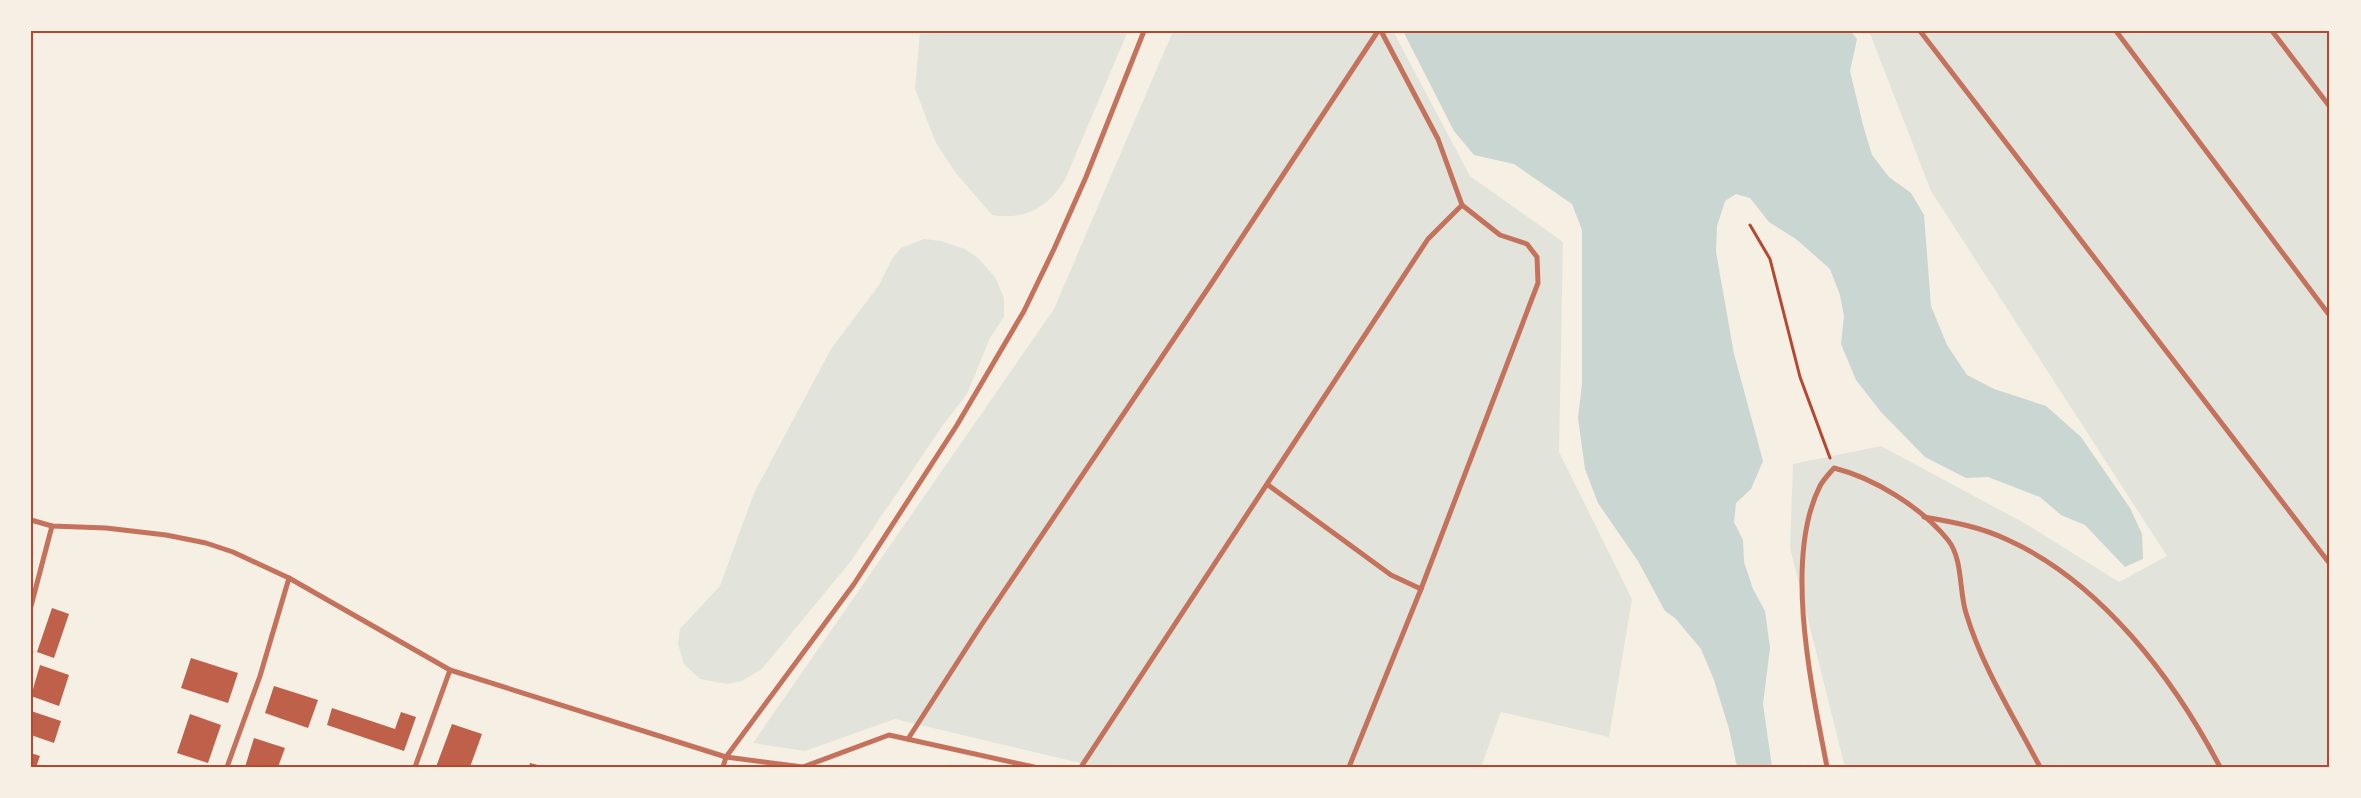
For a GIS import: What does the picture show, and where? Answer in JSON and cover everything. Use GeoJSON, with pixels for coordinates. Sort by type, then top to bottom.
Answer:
{"type":"FeatureCollection","features":[{"type":"Feature","properties":{"kind":"street"},"geometry":{"type":"LineString","coordinates":[[723,767],[726,757],[854,584],[957,425],[1024,311],[1086,177],[1144,31]]}},
{"type":"Feature","properties":{"kind":"street"},"geometry":{"type":"LineString","coordinates":[[908,739],[980,627],[1379,31],[1438,139],[1462,205],[1500,235],[1527,244],[1537,257],[1538,283],[1421,589],[1349,767]]}},
{"type":"Feature","properties":{"kind":"street"},"geometry":{"type":"LineString","coordinates":[[1920,31],[2330,564]]}},
{"type":"Feature","properties":{"kind":"street"},"geometry":{"type":"LineString","coordinates":[[2116,31],[2330,316]]}},
{"type":"Feature","properties":{"kind":"street"},"geometry":{"type":"LineString","coordinates":[[2272,31],[2330,107]]}},
{"type":"Feature","properties":{"kind":"street"},"geometry":{"type":"LineString","coordinates":[[1081,767],[1428,239],[1462,205]]}},
{"type":"Feature","properties":{"kind":"street"},"geometry":{"type":"LineString","coordinates":[[1827,767],[1806,647],[1802,560],[1812,504],[1820,484],[1834,468],[1855,474],[1885,489],[1924,516],[1949,541],[1956,556],[1966,613],[1990,674],[2040,767]]}},
{"type":"Feature","properties":{"kind":"street"},"geometry":{"type":"LineString","coordinates":[[1268,485],[1391,575],[1421,589]]}},
{"type":"Feature","properties":{"kind":"street"},"geometry":{"type":"LineString","coordinates":[[1924,516],[1971,526],[2009,540],[2051,564],[2079,584],[2100,602],[2156,667],[2205,737],[2220,767]]}},
{"type":"Feature","properties":{"kind":"street"},"geometry":{"type":"LineString","coordinates":[[31,520],[52,526],[106,528],[166,535],[233,552],[290,578],[450,670],[726,757],[803,767],[889,735],[1034,767]]}},
{"type":"Feature","properties":{"kind":"street"},"geometry":{"type":"LineString","coordinates":[[31,606],[52,526]]}},
{"type":"Feature","properties":{"kind":"street"},"geometry":{"type":"LineString","coordinates":[[226,767],[260,676],[290,578]]}},
{"type":"Feature","properties":{"kind":"street"},"geometry":{"type":"LineString","coordinates":[[415,767],[450,670]]}},
{"type":"Feature","properties":{"kind":"path"},"geometry":{"type":"LineString","coordinates":[[1750,225],[1770,259],[1800,376],[1834,468]]}},
{"type":"Feature","properties":{"kind":"shaded area"},"geometry":{"type":"Polygon","coordinates":[[[920,31],[1128,31],[1064,182],[1042,206],[1025,214],[1015,216],[992,215],[955,172],[936,143],[915,89],[920,31]]]}},
{"type":"Feature","properties":{"kind":"shaded area"},"geometry":{"type":"Polygon","coordinates":[[[1173,31],[1393,31],[1470,176],[1563,242],[1559,452],[1632,599],[1609,737],[1501,712],[1481,767],[1097,767],[895,719],[805,751],[753,743],[1054,309],[1173,31]]]}},
{"type":"Feature","properties":{"kind":"shaded area"},"geometry":{"type":"Polygon","coordinates":[[[1403,31],[1851,31],[1857,39],[1850,71],[1872,155],[1889,177],[1911,193],[1924,215],[1931,306],[1947,345],[1967,375],[1994,389],[2046,406],[2081,437],[2130,508],[2142,534],[2143,559],[2125,567],[2085,525],[2061,515],[2040,497],[1988,477],[1966,478],[1925,457],[1881,412],[1856,380],[1841,344],[1844,316],[1840,295],[1830,269],[1796,239],[1769,222],[1750,198],[1736,194],[1725,201],[1717,226],[1716,252],[1734,354],[1763,461],[1751,489],[1736,503],[1734,522],[1743,540],[1744,562],[1753,589],[1765,611],[1770,648],[1763,704],[1772,767],[1737,767],[1729,729],[1714,680],[1701,649],[1675,618],[1665,611],[1638,561],[1598,503],[1585,469],[1578,418],[1582,384],[1582,230],[1572,204],[1514,164],[1474,155],[1454,131],[1403,31]]]}},
{"type":"Feature","properties":{"kind":"shaded area"},"geometry":{"type":"Polygon","coordinates":[[[1869,31],[2330,31],[2330,767],[1845,767],[1790,548],[1793,464],[1881,446],[2026,524],[2119,582],[2167,556],[1931,191],[1869,31]]]}},
{"type":"Feature","properties":{"kind":"shaded area"},"geometry":{"type":"Polygon","coordinates":[[[924,239],[941,241],[965,249],[978,258],[995,277],[1004,298],[1004,317],[990,338],[967,394],[943,425],[851,561],[762,669],[742,681],[727,684],[700,679],[684,664],[678,644],[680,629],[720,586],[754,493],[831,349],[879,285],[892,259],[901,248],[924,239]]]}},
{"type":"Feature","properties":{"kind":"building"},"geometry":{"type":"Polygon","coordinates":[[[52,608],[69,614],[54,658],[37,652],[52,608]]]}},
{"type":"Feature","properties":{"kind":"building"},"geometry":{"type":"Polygon","coordinates":[[[191,658],[238,673],[228,703],[181,688],[191,658]]]}},
{"type":"Feature","properties":{"kind":"building"},"geometry":{"type":"Polygon","coordinates":[[[40,665],[69,675],[59,706],[31,696],[40,665]]]}},
{"type":"Feature","properties":{"kind":"building"},"geometry":{"type":"Polygon","coordinates":[[[274,686],[318,700],[308,728],[265,713],[274,686]]]}},
{"type":"Feature","properties":{"kind":"building"},"geometry":{"type":"Polygon","coordinates":[[[332,708],[395,729],[401,712],[416,717],[404,751],[327,725],[332,708]]]}},
{"type":"Feature","properties":{"kind":"building"},"geometry":{"type":"Polygon","coordinates":[[[31,711],[61,721],[54,743],[31,735],[31,711]]]}},
{"type":"Feature","properties":{"kind":"building"},"geometry":{"type":"Polygon","coordinates":[[[190,714],[221,725],[208,763],[177,753],[190,714]]]}},
{"type":"Feature","properties":{"kind":"building"},"geometry":{"type":"Polygon","coordinates":[[[452,724],[482,734],[470,767],[436,767],[452,724]]]}},
{"type":"Feature","properties":{"kind":"building"},"geometry":{"type":"Polygon","coordinates":[[[254,738],[285,748],[278,767],[245,767],[254,738]]]}},
{"type":"Feature","properties":{"kind":"building"},"geometry":{"type":"Polygon","coordinates":[[[31,753],[40,756],[36,767],[31,767],[31,753]]]}},
{"type":"Feature","properties":{"kind":"building"},"geometry":{"type":"Polygon","coordinates":[[[530,763],[542,766],[542,767],[529,767],[530,763]]]}}]}
